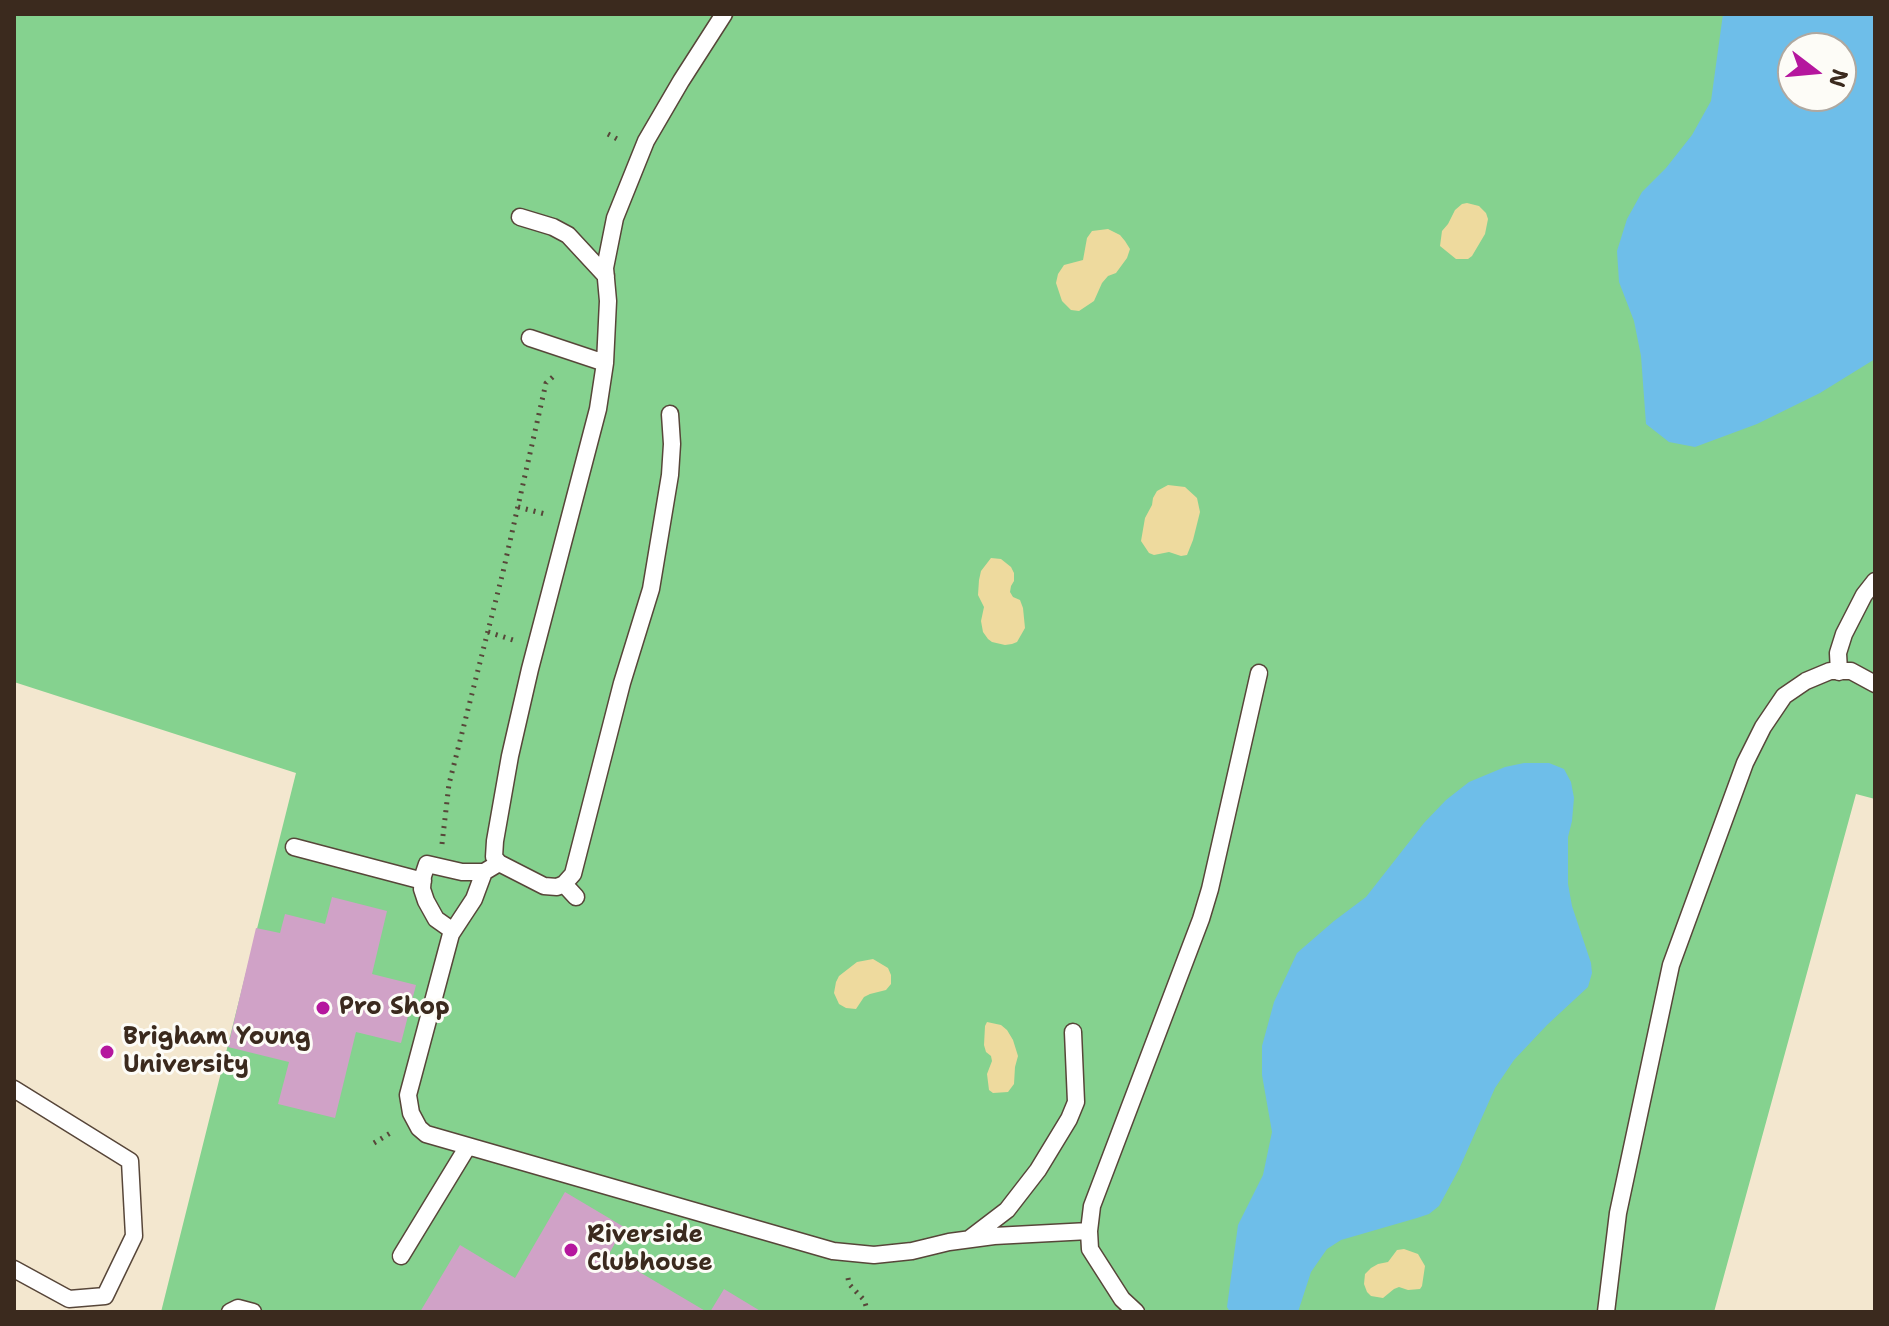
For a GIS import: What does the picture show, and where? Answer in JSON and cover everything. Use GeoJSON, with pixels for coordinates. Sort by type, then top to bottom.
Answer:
{"type":"FeatureCollection","features":[{"type":"Feature","properties":{"kind":"lane"},"geometry":{"type":"LineString","coordinates":[[670,414],[670,475],[651,589],[622,683],[573,874],[557,887],[544,886],[499,863],[494,857],[495,841],[530,669],[598,409],[605,363],[608,301],[605,268],[610,240],[615,218],[646,141],[724,14]]}},
{"type":"Feature","properties":{"kind":"lane"},"geometry":{"type":"LineString","coordinates":[[520,217],[568,235],[606,276]]}},
{"type":"Feature","properties":{"kind":"lane"},"geometry":{"type":"LineString","coordinates":[[530,338],[605,363]]}},
{"type":"Feature","properties":{"kind":"lane"},"geometry":{"type":"LineString","coordinates":[[1839,672],[1838,653],[1844,634],[1864,595],[1875,581]]}},
{"type":"Feature","properties":{"kind":"lane"},"geometry":{"type":"LineString","coordinates":[[1606,1312],[1618,1213],[1671,965],[1745,763],[1763,727],[1784,696],[1806,681],[1830,671],[1851,671],[1875,684]]}},
{"type":"Feature","properties":{"kind":"lane"},"geometry":{"type":"LineString","coordinates":[[1131,1310],[1090,1249],[1092,1206],[1201,919],[1259,673]]}},
{"type":"Feature","properties":{"kind":"lane"},"geometry":{"type":"LineString","coordinates":[[294,847],[423,881]]}},
{"type":"Feature","properties":{"kind":"lane"},"geometry":{"type":"LineString","coordinates":[[453,931],[430,911],[422,889],[427,864],[462,872],[484,872],[499,863]]}},
{"type":"Feature","properties":{"kind":"lane"},"geometry":{"type":"LineString","coordinates":[[484,872],[474,899],[453,931],[408,1095],[411,1113],[426,1134],[833,1251],[874,1255],[994,1236],[1089,1231]]}},
{"type":"Feature","properties":{"kind":"lane"},"geometry":{"type":"LineString","coordinates":[[564,884],[576,897]]}},
{"type":"Feature","properties":{"kind":"lane"},"geometry":{"type":"LineString","coordinates":[[967,1240],[1007,1210],[1038,1170],[1069,1119],[1076,1102],[1073,1032]]}},
{"type":"Feature","properties":{"kind":"lane"},"geometry":{"type":"LineString","coordinates":[[14,1089],[130,1161],[134,1236],[105,1296],[69,1299],[14,1269]]}},
{"type":"Feature","properties":{"kind":"lane"},"geometry":{"type":"LineString","coordinates":[[401,1256],[468,1146]]}},
{"type":"Feature","properties":{"kind":"lane"},"geometry":{"type":"LineString","coordinates":[[230,1312],[238,1308],[253,1312]]}},
{"type":"Feature","properties":{"kind":"path"},"geometry":{"type":"LineString","coordinates":[[439,867],[449,784],[546,383],[577,353]]}},
{"type":"Feature","properties":{"kind":"path"},"geometry":{"type":"LineString","coordinates":[[853,1253],[847,1278],[864,1300],[868,1312]]}},
{"type":"Feature","properties":{"kind":"green space"},"geometry":{"type":"Polygon","coordinates":[[[14,14],[1875,14],[1875,799],[1856,794],[1714,1312],[161,1312],[296,773],[14,682],[14,14]]]}},
{"type":"Feature","properties":{"kind":"sand"},"geometry":{"type":"Polygon","coordinates":[[[1467,203],[1479,206],[1488,219],[1485,234],[1472,256],[1456,259],[1440,246],[1442,231],[1455,210],[1467,203]]]}},
{"type":"Feature","properties":{"kind":"sand"},"geometry":{"type":"Polygon","coordinates":[[[1108,229],[1125,241],[1130,249],[1127,258],[1116,273],[1102,283],[1094,301],[1079,311],[1071,310],[1062,301],[1056,283],[1058,274],[1064,265],[1083,260],[1087,238],[1092,231],[1108,229]]]}},
{"type":"Feature","properties":{"kind":"sand"},"geometry":{"type":"Polygon","coordinates":[[[1168,485],[1185,487],[1197,498],[1200,512],[1187,555],[1169,552],[1154,555],[1141,541],[1153,498],[1157,491],[1168,485]]]}},
{"type":"Feature","properties":{"kind":"sand"},"geometry":{"type":"Polygon","coordinates":[[[991,558],[1001,559],[1011,567],[1014,581],[1010,592],[1020,600],[1023,608],[1025,628],[1017,642],[1012,644],[992,642],[983,632],[981,621],[984,607],[978,595],[979,580],[981,571],[991,558]]]}},
{"type":"Feature","properties":{"kind":"sand"},"geometry":{"type":"Polygon","coordinates":[[[873,959],[888,968],[891,984],[886,990],[864,997],[856,1009],[839,1004],[834,993],[839,976],[857,962],[873,959]]]}},
{"type":"Feature","properties":{"kind":"sand"},"geometry":{"type":"Polygon","coordinates":[[[987,1022],[1001,1025],[1007,1030],[1018,1056],[1014,1084],[1008,1092],[993,1093],[989,1090],[987,1074],[992,1061],[984,1045],[987,1022]]]}},
{"type":"Feature","properties":{"kind":"sand"},"geometry":{"type":"Polygon","coordinates":[[[1397,1250],[1418,1254],[1425,1266],[1420,1289],[1399,1287],[1383,1298],[1371,1296],[1364,1284],[1365,1274],[1378,1264],[1388,1262],[1397,1250]]]}},
{"type":"Feature","properties":{"kind":"water"},"geometry":{"type":"Polygon","coordinates":[[[1723,14],[1875,14],[1875,359],[1820,393],[1757,424],[1695,447],[1669,442],[1646,424],[1641,356],[1634,321],[1619,282],[1617,251],[1627,219],[1642,192],[1692,135],[1711,101],[1723,14]]]}},
{"type":"Feature","properties":{"kind":"water"},"geometry":{"type":"Polygon","coordinates":[[[1549,763],[1564,769],[1571,782],[1574,798],[1568,837],[1568,884],[1591,963],[1588,987],[1514,1060],[1495,1088],[1439,1206],[1429,1214],[1341,1240],[1327,1249],[1311,1272],[1298,1312],[1230,1312],[1227,1307],[1238,1225],[1263,1175],[1272,1132],[1262,1075],[1262,1046],[1274,1002],[1297,953],[1366,897],[1446,800],[1469,782],[1505,767],[1549,763]]]}},
{"type":"Feature","properties":{"kind":"building","name":"Pro Shop"},"geometry":{"type":"Polygon","coordinates":[[[332,897],[387,911],[372,974],[416,985],[401,1043],[356,1032],[335,1118],[278,1104],[289,1062],[228,1047],[256,928],[280,933],[285,914],[325,924],[332,897]]]}},
{"type":"Feature","properties":{"kind":"building","name":"Riverside Clubhouse"},"geometry":{"type":"Polygon","coordinates":[[[565,1192],[624,1227],[609,1254],[707,1312],[420,1312],[460,1245],[515,1278],[565,1192]]]}},
{"type":"Feature","properties":{"kind":"building","name":"Riverside Clubhouse"},"geometry":{"type":"Polygon","coordinates":[[[724,1289],[762,1312],[710,1312],[724,1289]]]}},
{"type":"Feature","properties":{"kind":"place","name":"Pro Shop"},"geometry":{"type":"Point","coordinates":[323,1008]}},
{"type":"Feature","properties":{"kind":"place","name":"Brigham Young University"},"geometry":{"type":"Point","coordinates":[107,1052]}},
{"type":"Feature","properties":{"kind":"place","name":"Riverside Clubhouse"},"geometry":{"type":"Point","coordinates":[571,1250]}}]}
